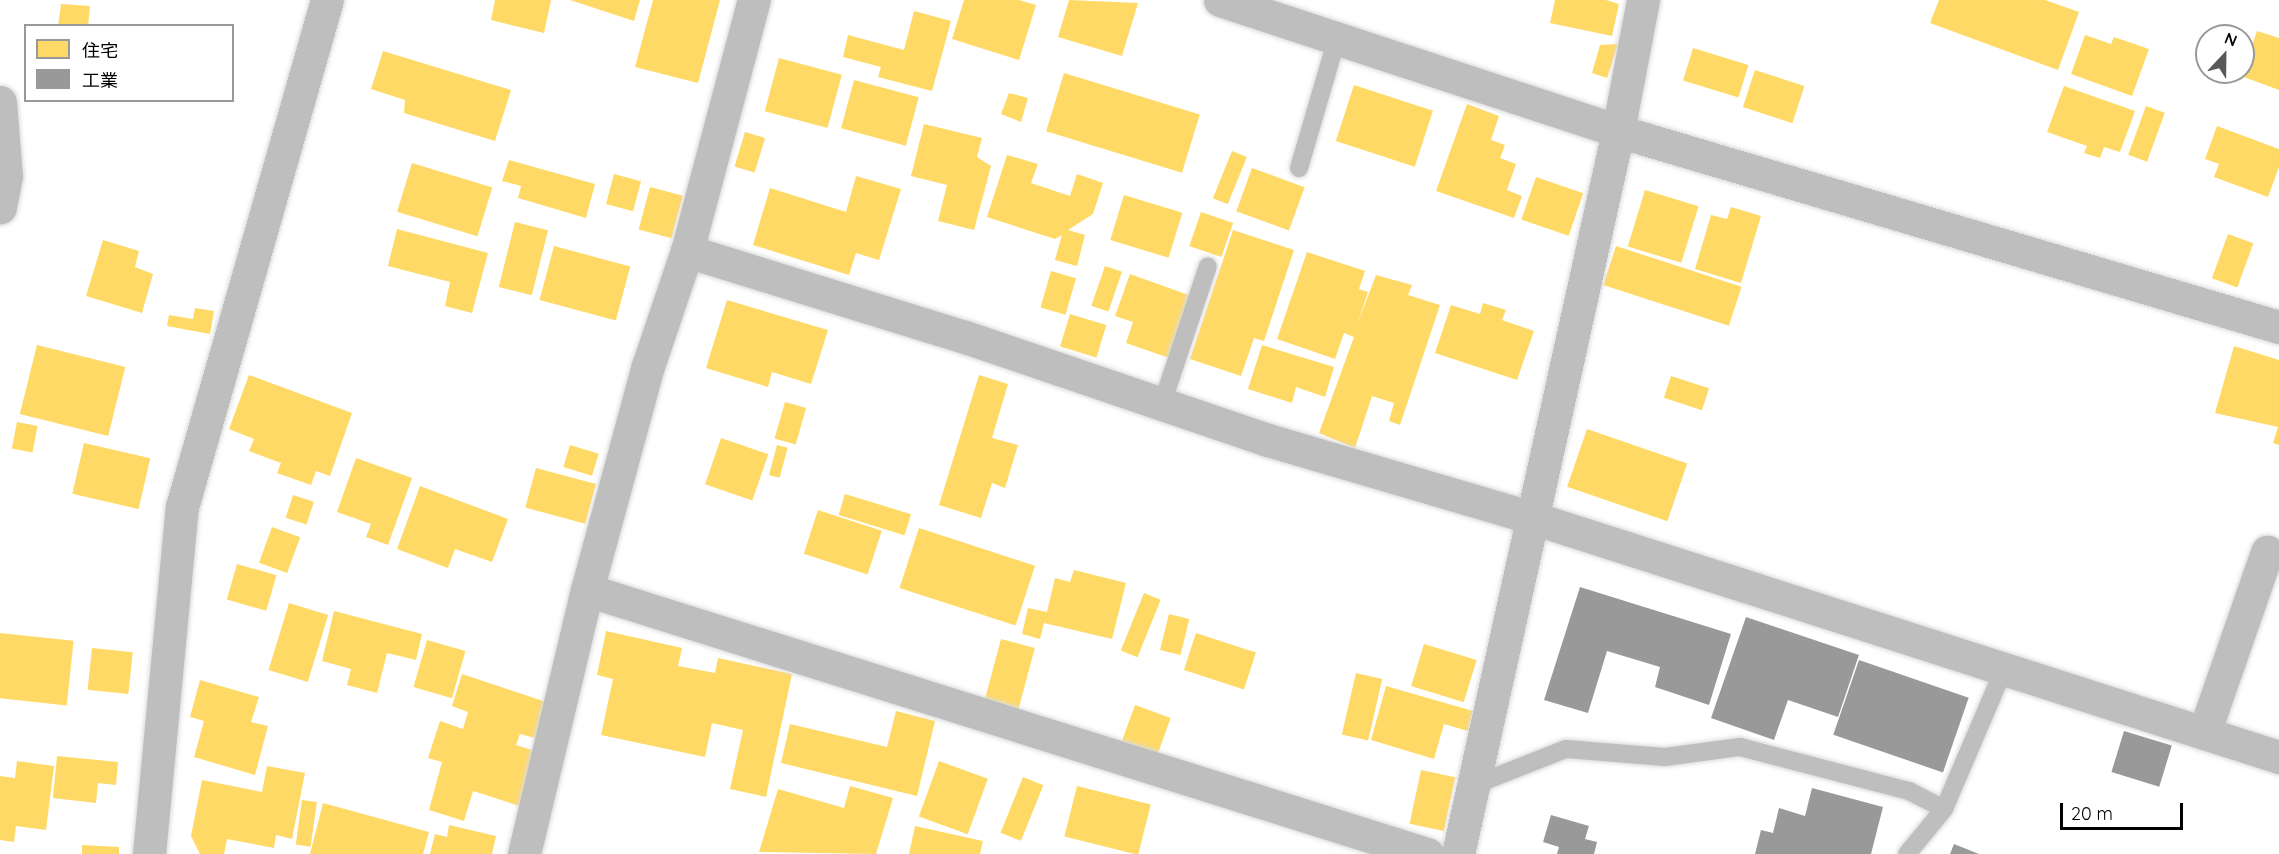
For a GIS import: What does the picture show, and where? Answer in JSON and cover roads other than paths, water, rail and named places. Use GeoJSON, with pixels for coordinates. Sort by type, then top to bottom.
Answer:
{"type":"FeatureCollection","features":[{"type":"Feature","properties":{"kind":"main road"},"geometry":{"type":"LineString","coordinates":[[149,854],[182,507],[327,0]]}},
{"type":"Feature","properties":{"kind":"main road"},"geometry":{"type":"LineString","coordinates":[[524,854],[587,590],[648,366],[687,251],[754,0]]}},
{"type":"Feature","properties":{"kind":"main road"},"geometry":{"type":"LineString","coordinates":[[1220,0],[1618,131],[2279,327]]}},
{"type":"Feature","properties":{"kind":"main road"},"geometry":{"type":"LineString","coordinates":[[1458,854],[1530,518],[1618,131],[1643,0]]}},
{"type":"Feature","properties":{"kind":"main road"},"geometry":{"type":"LineString","coordinates":[[0,102],[6,176],[0,207]]}},
{"type":"Feature","properties":{"kind":"main road"},"geometry":{"type":"LineString","coordinates":[[687,251],[965,337],[1161,404],[1530,518],[2279,757]]}},
{"type":"Feature","properties":{"kind":"main road"},"geometry":{"type":"LineString","coordinates":[[2204,733],[2268,552]]}},
{"type":"Feature","properties":{"kind":"main road"},"geometry":{"type":"LineString","coordinates":[[587,590],[1427,854]]}},
{"type":"Feature","properties":{"kind":"lane"},"geometry":{"type":"LineString","coordinates":[[1299,168],[1337,38]]}},
{"type":"Feature","properties":{"kind":"lane"},"geometry":{"type":"LineString","coordinates":[[1161,404],[1208,266]]}},
{"type":"Feature","properties":{"kind":"lane"},"geometry":{"type":"LineString","coordinates":[[1906,854],[1944,810],[2005,668]]}},
{"type":"Feature","properties":{"kind":"lane"},"geometry":{"type":"LineString","coordinates":[[1472,786],[1566,749],[1665,757],[1740,747],[1909,791],[1944,810]]}}]}
